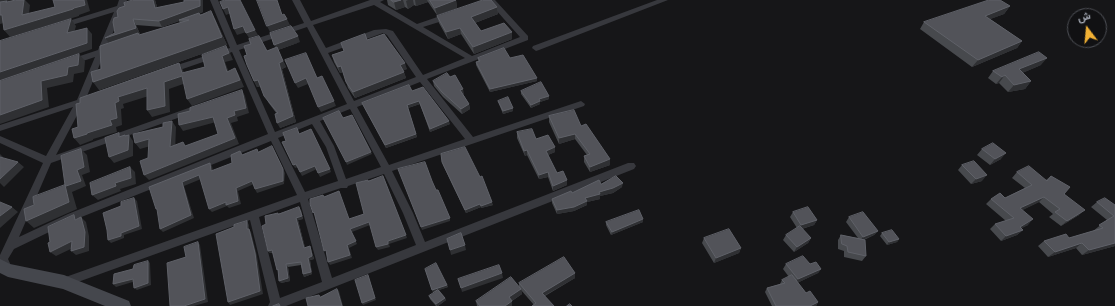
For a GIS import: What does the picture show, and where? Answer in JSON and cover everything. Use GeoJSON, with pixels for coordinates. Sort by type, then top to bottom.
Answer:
{"type":"FeatureCollection","features":[{"type":"Feature","properties":{"kind":"main road"},"geometry":{"type":"LineString","coordinates":[[3,263],[64,282],[123,306]]}},
{"type":"Feature","properties":{"kind":"street"},"geometry":{"type":"LineString","coordinates":[[52,29],[121,4],[145,0]]}},
{"type":"Feature","properties":{"kind":"street"},"geometry":{"type":"LineString","coordinates":[[214,0],[215,13],[234,48],[248,90],[303,197],[328,284]]}},
{"type":"Feature","properties":{"kind":"street"},"geometry":{"type":"LineString","coordinates":[[296,0],[387,170],[422,247]]}},
{"type":"Feature","properties":{"kind":"street"},"geometry":{"type":"LineString","coordinates":[[536,48],[664,0]]}},
{"type":"Feature","properties":{"kind":"street"},"geometry":{"type":"LineString","coordinates":[[161,74],[376,1],[472,59]]}},
{"type":"Feature","properties":{"kind":"street"},"geometry":{"type":"LineString","coordinates":[[10,246],[72,217],[272,136],[315,121],[525,38],[489,1]]}},
{"type":"Feature","properties":{"kind":"street"},"geometry":{"type":"LineString","coordinates":[[3,263],[48,161],[106,50],[121,4]]}},
{"type":"Feature","properties":{"kind":"street"},"geometry":{"type":"LineString","coordinates":[[418,26],[458,12]]}},
{"type":"Feature","properties":{"kind":"street"},"geometry":{"type":"LineString","coordinates":[[323,52],[377,32],[386,32],[390,34],[422,79],[471,141]]}},
{"type":"Feature","properties":{"kind":"street"},"geometry":{"type":"LineString","coordinates":[[66,64],[106,50]]}},
{"type":"Feature","properties":{"kind":"street"},"geometry":{"type":"LineString","coordinates":[[0,128],[102,94]]}},
{"type":"Feature","properties":{"kind":"street"},"geometry":{"type":"LineString","coordinates":[[64,282],[254,216],[303,197],[344,185],[580,104]]}},
{"type":"Feature","properties":{"kind":"street"},"geometry":{"type":"LineString","coordinates":[[0,139],[48,161],[206,105]]}},
{"type":"Feature","properties":{"kind":"street"},"geometry":{"type":"LineString","coordinates":[[315,121],[330,146],[344,185]]}},
{"type":"Feature","properties":{"kind":"street"},"geometry":{"type":"LineString","coordinates":[[254,216],[274,305],[631,166]]}},
{"type":"Feature","properties":{"kind":"building"},"geometry":{"type":"Polygon","coordinates":[[[24,0],[22,15],[55,7],[53,0],[84,0],[85,5],[4,30],[2,15],[0,15],[0,2],[24,0]]]}},
{"type":"Feature","properties":{"kind":"building"},"geometry":{"type":"Polygon","coordinates":[[[133,0],[153,0],[155,8],[184,2],[184,0],[200,0],[200,6],[159,21],[133,19],[136,28],[105,38],[115,33],[113,22],[114,18],[118,17],[117,11],[119,8],[125,6],[124,3],[133,0]]]}},
{"type":"Feature","properties":{"kind":"building"},"geometry":{"type":"Polygon","coordinates":[[[225,0],[240,0],[255,30],[246,33],[243,26],[234,29],[228,7],[223,9],[220,2],[225,0]]]}},
{"type":"Feature","properties":{"kind":"building"},"geometry":{"type":"Polygon","coordinates":[[[257,0],[277,0],[282,15],[284,14],[287,19],[267,26],[257,0]]]}},
{"type":"Feature","properties":{"kind":"building"},"geometry":{"type":"Polygon","coordinates":[[[430,0],[456,0],[435,8],[430,0]]]}},
{"type":"Feature","properties":{"kind":"building"},"geometry":{"type":"Polygon","coordinates":[[[483,0],[491,0],[497,7],[471,17],[481,31],[504,23],[512,32],[473,47],[460,28],[446,32],[437,16],[483,0]]]}},
{"type":"Feature","properties":{"kind":"building"},"geometry":{"type":"Polygon","coordinates":[[[989,0],[1000,0],[1010,6],[985,16],[1022,41],[978,60],[924,22],[989,0]]]}},
{"type":"Feature","properties":{"kind":"building"},"geometry":{"type":"Polygon","coordinates":[[[211,11],[222,37],[93,82],[91,72],[101,69],[100,46],[138,33],[139,35],[189,20],[179,20],[199,13],[200,15],[211,11]]]}},
{"type":"Feature","properties":{"kind":"building"},"geometry":{"type":"Polygon","coordinates":[[[71,19],[67,33],[87,28],[87,43],[0,72],[0,41],[71,19]]]}},
{"type":"Feature","properties":{"kind":"building"},"geometry":{"type":"Polygon","coordinates":[[[291,26],[298,36],[274,45],[270,33],[291,26]]]}},
{"type":"Feature","properties":{"kind":"building"},"geometry":{"type":"Polygon","coordinates":[[[365,34],[367,40],[384,34],[405,63],[400,65],[404,72],[353,92],[346,82],[341,66],[338,67],[332,55],[344,51],[341,43],[365,34]]]}},
{"type":"Feature","properties":{"kind":"building"},"geometry":{"type":"Polygon","coordinates":[[[259,36],[267,51],[277,47],[283,61],[279,63],[293,116],[277,123],[275,114],[278,113],[264,96],[258,80],[254,81],[244,56],[247,55],[244,46],[251,44],[249,39],[259,36]]]}},
{"type":"Feature","properties":{"kind":"building"},"geometry":{"type":"Polygon","coordinates":[[[226,46],[229,53],[222,56],[227,72],[235,68],[240,80],[187,99],[182,76],[164,82],[165,106],[147,110],[147,88],[118,97],[119,101],[115,103],[117,118],[110,120],[112,125],[74,138],[72,129],[78,127],[76,104],[80,103],[80,98],[179,63],[182,73],[205,67],[202,55],[226,46]]]}},
{"type":"Feature","properties":{"kind":"building"},"geometry":{"type":"Polygon","coordinates":[[[504,48],[510,58],[523,55],[537,78],[490,89],[476,62],[480,61],[478,58],[504,48]]]}},
{"type":"Feature","properties":{"kind":"building"},"geometry":{"type":"Polygon","coordinates":[[[1039,52],[1047,58],[1019,69],[1031,81],[1014,85],[1005,75],[1002,77],[993,71],[1039,52]]]}},
{"type":"Feature","properties":{"kind":"building"},"geometry":{"type":"Polygon","coordinates":[[[306,53],[317,78],[322,76],[334,101],[318,107],[306,78],[295,83],[285,60],[306,53]]]}},
{"type":"Feature","properties":{"kind":"building"},"geometry":{"type":"Polygon","coordinates":[[[79,54],[78,65],[68,67],[67,75],[41,81],[42,100],[0,115],[0,81],[79,54]]]}},
{"type":"Feature","properties":{"kind":"building"},"geometry":{"type":"Polygon","coordinates":[[[447,73],[450,77],[455,75],[463,89],[460,90],[469,104],[461,109],[442,92],[433,81],[447,73]]]}},
{"type":"Feature","properties":{"kind":"building"},"geometry":{"type":"Polygon","coordinates":[[[541,82],[549,96],[539,99],[540,101],[531,105],[521,91],[541,82]]]}},
{"type":"Feature","properties":{"kind":"building"},"geometry":{"type":"Polygon","coordinates":[[[409,85],[412,91],[423,87],[449,121],[430,129],[419,101],[407,105],[416,134],[385,145],[362,103],[409,85]]]}},
{"type":"Feature","properties":{"kind":"building"},"geometry":{"type":"Polygon","coordinates":[[[242,90],[246,108],[234,111],[235,115],[227,118],[235,138],[144,175],[140,161],[148,158],[149,139],[135,143],[133,134],[163,127],[163,123],[172,121],[170,147],[183,142],[185,146],[218,134],[213,117],[179,125],[178,114],[190,111],[190,108],[242,90]]]}},
{"type":"Feature","properties":{"kind":"building"},"geometry":{"type":"Polygon","coordinates":[[[508,97],[513,108],[503,111],[498,101],[508,97]]]}},
{"type":"Feature","properties":{"kind":"building"},"geometry":{"type":"Polygon","coordinates":[[[574,110],[581,126],[586,124],[610,159],[590,167],[584,156],[590,154],[575,134],[559,138],[549,116],[574,110]]]}},
{"type":"Feature","properties":{"kind":"building"},"geometry":{"type":"Polygon","coordinates":[[[339,111],[343,118],[352,115],[371,152],[346,162],[323,118],[339,111]]]}},
{"type":"Feature","properties":{"kind":"building"},"geometry":{"type":"Polygon","coordinates":[[[297,128],[299,134],[311,129],[330,169],[318,173],[315,166],[300,172],[296,164],[293,165],[282,142],[286,141],[283,133],[297,128]]]}},
{"type":"Feature","properties":{"kind":"building"},"geometry":{"type":"Polygon","coordinates":[[[532,129],[536,139],[548,135],[555,147],[546,151],[557,173],[563,171],[567,180],[553,186],[548,172],[539,175],[527,150],[524,151],[517,132],[532,129]]]}},
{"type":"Feature","properties":{"kind":"building"},"geometry":{"type":"Polygon","coordinates":[[[119,133],[119,137],[129,135],[128,150],[109,157],[105,138],[119,133]]]}},
{"type":"Feature","properties":{"kind":"building"},"geometry":{"type":"Polygon","coordinates":[[[993,143],[1006,153],[995,159],[982,149],[993,143]]]}},
{"type":"Feature","properties":{"kind":"building"},"geometry":{"type":"Polygon","coordinates":[[[272,146],[283,169],[283,181],[255,189],[252,181],[236,188],[238,201],[226,205],[226,202],[209,209],[199,175],[182,182],[191,215],[160,229],[157,209],[149,187],[210,163],[211,171],[232,163],[231,155],[240,151],[242,155],[257,149],[258,152],[272,146]]]}},
{"type":"Feature","properties":{"kind":"building"},"geometry":{"type":"Polygon","coordinates":[[[465,147],[480,177],[482,176],[492,202],[481,206],[480,204],[465,210],[442,162],[441,154],[465,147]]]}},
{"type":"Feature","properties":{"kind":"building"},"geometry":{"type":"Polygon","coordinates":[[[81,149],[84,167],[77,170],[81,181],[66,186],[61,156],[81,149]]]}},
{"type":"Feature","properties":{"kind":"building"},"geometry":{"type":"Polygon","coordinates":[[[0,157],[18,162],[0,179],[0,157]]]}},
{"type":"Feature","properties":{"kind":"building"},"geometry":{"type":"Polygon","coordinates":[[[974,161],[987,175],[976,179],[962,165],[974,161]]]}},
{"type":"Feature","properties":{"kind":"building"},"geometry":{"type":"Polygon","coordinates":[[[425,162],[436,190],[438,190],[450,218],[421,227],[398,169],[425,162]]]}},
{"type":"Feature","properties":{"kind":"building"},"geometry":{"type":"Polygon","coordinates":[[[1029,166],[1047,181],[1051,176],[1070,187],[1064,194],[1085,210],[1067,221],[1055,212],[1060,209],[1044,197],[1020,208],[1033,219],[1020,227],[1023,230],[1006,236],[995,224],[1014,218],[991,199],[1000,193],[1005,198],[1032,185],[1017,172],[1029,166]]]}},
{"type":"Feature","properties":{"kind":"building"},"geometry":{"type":"Polygon","coordinates":[[[130,167],[131,178],[115,183],[116,186],[92,195],[90,183],[130,167]]]}},
{"type":"Feature","properties":{"kind":"building"},"geometry":{"type":"Polygon","coordinates":[[[383,176],[406,235],[388,241],[388,244],[376,247],[369,222],[350,229],[356,241],[347,245],[350,255],[328,262],[326,250],[324,251],[314,212],[313,213],[310,204],[310,199],[323,195],[324,197],[339,191],[349,219],[364,214],[356,183],[383,176]]]}},
{"type":"Feature","properties":{"kind":"building"},"geometry":{"type":"Polygon","coordinates":[[[616,176],[623,183],[599,192],[600,194],[585,198],[587,201],[574,207],[557,210],[552,199],[571,191],[572,193],[599,180],[601,184],[616,176]]]}},
{"type":"Feature","properties":{"kind":"building"},"geometry":{"type":"Polygon","coordinates":[[[65,185],[69,202],[26,221],[24,209],[34,205],[33,197],[65,185]]]}},
{"type":"Feature","properties":{"kind":"building"},"geometry":{"type":"Polygon","coordinates":[[[134,198],[139,226],[121,233],[121,236],[108,240],[103,213],[121,206],[121,202],[134,198]]]}},
{"type":"Feature","properties":{"kind":"building"},"geometry":{"type":"Polygon","coordinates":[[[1105,198],[1115,205],[1115,243],[1089,250],[1082,243],[1055,252],[1044,241],[1066,234],[1069,238],[1103,228],[1099,225],[1114,216],[1097,202],[1105,198]]]}},
{"type":"Feature","properties":{"kind":"building"},"geometry":{"type":"Polygon","coordinates":[[[0,202],[12,207],[0,216],[0,202]]]}},
{"type":"Feature","properties":{"kind":"building"},"geometry":{"type":"Polygon","coordinates":[[[299,207],[302,216],[296,218],[304,248],[310,246],[312,256],[308,258],[311,272],[303,274],[301,262],[286,264],[288,278],[279,281],[278,269],[277,270],[272,250],[268,251],[262,226],[266,224],[265,216],[278,214],[299,207]]]}},
{"type":"Feature","properties":{"kind":"building"},"geometry":{"type":"Polygon","coordinates":[[[808,207],[817,220],[801,225],[793,212],[808,207]]]}},
{"type":"Feature","properties":{"kind":"building"},"geometry":{"type":"Polygon","coordinates":[[[639,210],[643,219],[612,232],[606,222],[639,210]]]}},
{"type":"Feature","properties":{"kind":"building"},"geometry":{"type":"Polygon","coordinates":[[[863,212],[878,231],[863,237],[849,217],[863,212]]]}},
{"type":"Feature","properties":{"kind":"building"},"geometry":{"type":"Polygon","coordinates":[[[74,215],[75,220],[81,217],[85,232],[84,247],[71,251],[72,241],[50,252],[48,243],[50,242],[48,227],[74,215]]]}},
{"type":"Feature","properties":{"kind":"building"},"geometry":{"type":"Polygon","coordinates":[[[247,221],[247,229],[249,229],[255,253],[260,291],[228,302],[216,234],[234,227],[234,225],[247,221]]]}},
{"type":"Feature","properties":{"kind":"building"},"geometry":{"type":"Polygon","coordinates":[[[800,226],[811,238],[797,247],[786,235],[800,226]]]}},
{"type":"Feature","properties":{"kind":"building"},"geometry":{"type":"Polygon","coordinates":[[[729,229],[741,248],[716,258],[704,238],[729,229]]]}},
{"type":"Feature","properties":{"kind":"building"},"geometry":{"type":"Polygon","coordinates":[[[892,230],[899,239],[889,242],[882,233],[892,230]]]}},
{"type":"Feature","properties":{"kind":"building"},"geometry":{"type":"Polygon","coordinates":[[[461,233],[465,245],[450,250],[447,239],[461,233]]]}},
{"type":"Feature","properties":{"kind":"building"},"geometry":{"type":"Polygon","coordinates":[[[841,235],[865,240],[866,256],[848,252],[847,246],[842,244],[841,235]]]}},
{"type":"Feature","properties":{"kind":"building"},"geometry":{"type":"Polygon","coordinates":[[[198,242],[205,299],[184,306],[170,306],[167,263],[186,257],[184,247],[198,242]]]}},
{"type":"Feature","properties":{"kind":"building"},"geometry":{"type":"Polygon","coordinates":[[[803,256],[810,264],[816,262],[821,269],[798,279],[786,264],[803,256]]]}},
{"type":"Feature","properties":{"kind":"building"},"geometry":{"type":"Polygon","coordinates":[[[564,257],[575,273],[542,293],[554,306],[532,306],[536,303],[519,283],[564,257]]]}},
{"type":"Feature","properties":{"kind":"building"},"geometry":{"type":"Polygon","coordinates":[[[148,261],[148,283],[134,288],[133,279],[113,284],[114,274],[133,269],[134,265],[148,261]]]}},
{"type":"Feature","properties":{"kind":"building"},"geometry":{"type":"Polygon","coordinates":[[[436,263],[447,285],[432,290],[425,269],[436,263]]]}},
{"type":"Feature","properties":{"kind":"building"},"geometry":{"type":"Polygon","coordinates":[[[499,265],[502,273],[461,288],[458,279],[499,265]]]}},
{"type":"Feature","properties":{"kind":"building"},"geometry":{"type":"Polygon","coordinates":[[[368,275],[375,298],[362,303],[355,280],[368,275]]]}},
{"type":"Feature","properties":{"kind":"building"},"geometry":{"type":"Polygon","coordinates":[[[792,275],[806,293],[810,291],[818,302],[810,306],[776,306],[767,288],[785,283],[782,280],[792,275]]]}},
{"type":"Feature","properties":{"kind":"building"},"geometry":{"type":"Polygon","coordinates":[[[511,277],[521,289],[509,297],[512,301],[505,306],[480,306],[476,301],[511,277]]]}},
{"type":"Feature","properties":{"kind":"building"},"geometry":{"type":"Polygon","coordinates":[[[337,289],[342,306],[308,306],[306,298],[319,295],[320,297],[337,289]]]}},
{"type":"Feature","properties":{"kind":"building"},"geometry":{"type":"Polygon","coordinates":[[[438,290],[445,298],[436,304],[429,296],[438,290]]]}}]}
